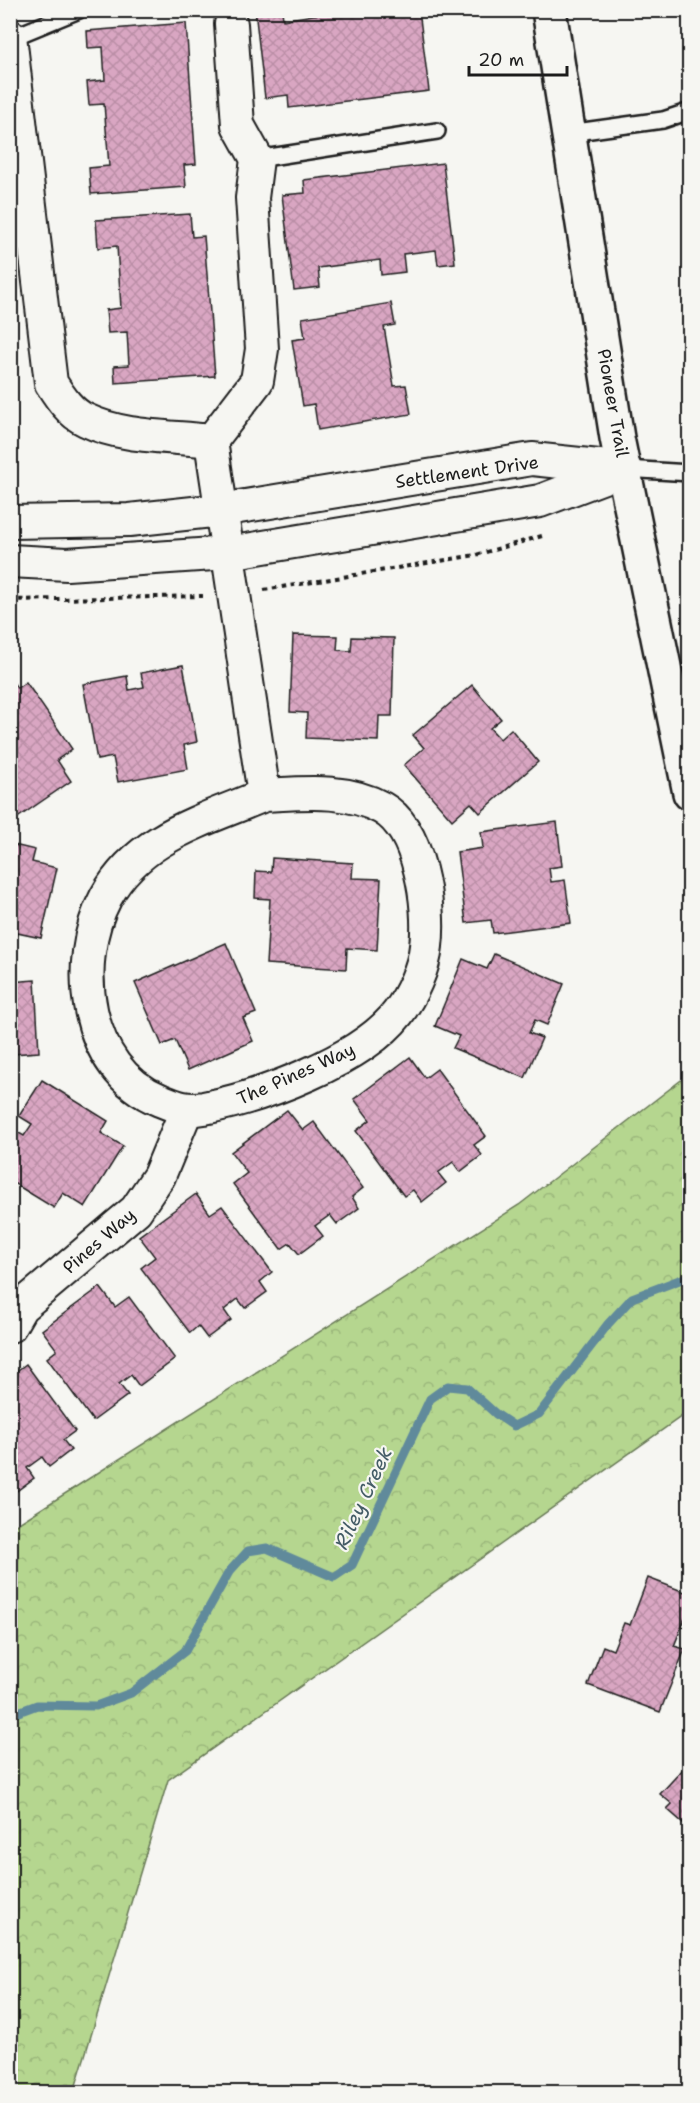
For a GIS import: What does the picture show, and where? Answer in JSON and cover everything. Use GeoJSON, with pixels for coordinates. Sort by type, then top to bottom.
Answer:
{"type":"FeatureCollection","features":[{"type":"Feature","properties":{"kind":"main road","name":"Pioneer Trail"},"geometry":{"type":"LineString","coordinates":[[549,10],[617,438],[690,793]]}},
{"type":"Feature","properties":{"kind":"street"},"geometry":{"type":"LineString","coordinates":[[231,24],[238,125],[256,159],[252,198],[262,349],[257,381],[211,441],[264,795]]}},
{"type":"Feature","properties":{"kind":"street"},"geometry":{"type":"LineString","coordinates":[[11,37],[51,383],[64,403],[84,420],[116,430],[211,441]]}},
{"type":"Feature","properties":{"kind":"street","name":"Settlement Drive"},"geometry":{"type":"LineString","coordinates":[[10,522],[129,520],[221,510],[532,459],[625,469]]}},
{"type":"Feature","properties":{"kind":"street","name":"Settlement Drive"},"geometry":{"type":"LineString","coordinates":[[10,561],[68,564],[228,553],[540,501],[625,469]]}},
{"type":"Feature","properties":{"kind":"street","name":"The Pines Way"},"geometry":{"type":"LineString","coordinates":[[326,792],[359,797],[385,810],[407,836],[419,865],[428,907],[426,948],[415,983],[399,1013],[380,1031],[348,1054],[243,1100],[186,1111],[146,1095],[121,1072],[102,1046],[90,1011],[87,972],[92,934],[106,897],[151,845],[192,823],[264,795],[326,792]]}},
{"type":"Feature","properties":{"kind":"street","name":"Pines Way"},"geometry":{"type":"LineString","coordinates":[[10,1326],[21,1307],[136,1210],[159,1176],[186,1111]]}},
{"type":"Feature","properties":{"kind":"lane"},"geometry":{"type":"LineString","coordinates":[[11,37],[79,10]]}},
{"type":"Feature","properties":{"kind":"lane"},"geometry":{"type":"LineString","coordinates":[[569,134],[663,120],[690,111]]}},
{"type":"Feature","properties":{"kind":"lane"},"geometry":{"type":"LineString","coordinates":[[256,159],[437,131]]}},
{"type":"Feature","properties":{"kind":"lane"},"geometry":{"type":"LineString","coordinates":[[625,469],[690,473]]}},
{"type":"Feature","properties":{"kind":"green space"},"geometry":{"type":"Polygon","coordinates":[[[689,1074],[689,1411],[168,1780],[74,2092],[11,2092],[11,1528],[519,1205],[689,1074]]]}},
{"type":"Feature","properties":{"kind":"building"},"geometry":{"type":"Polygon","coordinates":[[[255,10],[282,10],[283,20],[344,10],[419,10],[429,91],[289,108],[288,95],[265,98],[255,10]]]}},
{"type":"Feature","properties":{"kind":"building"},"geometry":{"type":"Polygon","coordinates":[[[186,23],[196,164],[184,165],[186,187],[91,194],[89,168],[109,166],[104,104],[89,105],[87,82],[105,80],[103,47],[88,48],[87,31],[186,23]]]}},
{"type":"Feature","properties":{"kind":"building"},"geometry":{"type":"Polygon","coordinates":[[[443,163],[455,263],[438,265],[436,250],[403,254],[405,272],[381,275],[380,260],[318,268],[320,287],[294,290],[282,195],[305,193],[304,180],[443,163]]]}},
{"type":"Feature","properties":{"kind":"building"},"geometry":{"type":"Polygon","coordinates":[[[190,214],[192,237],[204,236],[215,376],[115,383],[114,366],[129,365],[127,332],[108,333],[106,310],[121,308],[117,246],[98,248],[96,220],[190,214]]]}},
{"type":"Feature","properties":{"kind":"building"},"geometry":{"type":"Polygon","coordinates":[[[391,303],[395,325],[384,327],[394,386],[406,385],[411,414],[318,430],[314,404],[303,406],[292,340],[305,338],[302,318],[391,303]]]}},
{"type":"Feature","properties":{"kind":"building"},"geometry":{"type":"Polygon","coordinates":[[[293,635],[338,636],[337,650],[351,651],[352,637],[394,638],[392,716],[379,716],[378,741],[306,738],[307,713],[290,712],[293,635]]]}},
{"type":"Feature","properties":{"kind":"building"},"geometry":{"type":"Polygon","coordinates":[[[183,665],[197,742],[184,745],[188,769],[118,782],[113,757],[97,760],[83,684],[127,676],[129,690],[144,687],[141,673],[183,665]]]}},
{"type":"Feature","properties":{"kind":"building"},"geometry":{"type":"Polygon","coordinates":[[[10,678],[17,688],[26,682],[72,749],[57,760],[71,781],[13,821],[10,816],[10,678]]]}},
{"type":"Feature","properties":{"kind":"building"},"geometry":{"type":"Polygon","coordinates":[[[472,685],[501,719],[490,728],[500,739],[511,729],[538,762],[480,813],[471,803],[452,820],[404,765],[424,748],[413,735],[472,685]]]}},
{"type":"Feature","properties":{"kind":"building"},"geometry":{"type":"Polygon","coordinates":[[[557,822],[562,866],[549,868],[551,882],[565,880],[571,923],[493,933],[491,920],[466,923],[457,852],[483,848],[481,832],[557,822]]]}},
{"type":"Feature","properties":{"kind":"building"},"geometry":{"type":"Polygon","coordinates":[[[10,844],[35,850],[32,862],[57,868],[41,938],[17,933],[13,950],[10,949],[10,844]]]}},
{"type":"Feature","properties":{"kind":"building"},"geometry":{"type":"Polygon","coordinates":[[[272,858],[353,863],[352,878],[381,879],[377,950],[347,948],[346,969],[266,964],[270,899],[255,898],[256,871],[271,872],[272,858]]]}},
{"type":"Feature","properties":{"kind":"building"},"geometry":{"type":"Polygon","coordinates":[[[226,943],[256,1013],[243,1018],[253,1041],[188,1070],[175,1040],[162,1045],[135,983],[226,943]]]}},
{"type":"Feature","properties":{"kind":"building"},"geometry":{"type":"Polygon","coordinates":[[[494,954],[564,984],[547,1025],[535,1020],[529,1033],[542,1038],[525,1078],[453,1048],[459,1036],[435,1026],[463,959],[487,969],[494,954]]]}},
{"type":"Feature","properties":{"kind":"building"},"geometry":{"type":"Polygon","coordinates":[[[35,980],[39,1052],[13,1054],[14,1071],[10,1071],[10,982],[35,980]]]}},
{"type":"Feature","properties":{"kind":"building"},"geometry":{"type":"Polygon","coordinates":[[[410,1057],[425,1078],[437,1069],[486,1136],[474,1145],[482,1155],[460,1172],[453,1162],[438,1173],[446,1183],[422,1202],[413,1190],[404,1196],[356,1131],[370,1120],[354,1099],[410,1057]]]}},
{"type":"Feature","properties":{"kind":"building"},"geometry":{"type":"Polygon","coordinates":[[[42,1080],[108,1121],[101,1133],[123,1146],[85,1207],[63,1193],[54,1208],[10,1181],[10,1132],[12,1129],[24,1136],[32,1124],[19,1116],[42,1080]]]}},
{"type":"Feature","properties":{"kind":"building"},"geometry":{"type":"Polygon","coordinates":[[[287,1110],[303,1130],[314,1122],[363,1188],[352,1197],[359,1208],[337,1224],[330,1215],[315,1226],[323,1236],[299,1254],[290,1243],[281,1249],[233,1184],[247,1173],[231,1152],[287,1110]]]}},
{"type":"Feature","properties":{"kind":"building"},"geometry":{"type":"Polygon","coordinates":[[[196,1194],[210,1214],[222,1206],[272,1272],[260,1282],[267,1292],[245,1308],[238,1299],[224,1310],[231,1320],[207,1338],[198,1326],[190,1333],[141,1268],[155,1257],[139,1236],[196,1194]]]}},
{"type":"Feature","properties":{"kind":"building"},"geometry":{"type":"Polygon","coordinates":[[[100,1287],[115,1307],[129,1297],[175,1359],[139,1386],[131,1375],[119,1384],[128,1395],[93,1421],[47,1358],[57,1350],[42,1330],[100,1287]]]}},
{"type":"Feature","properties":{"kind":"building"},"geometry":{"type":"Polygon","coordinates":[[[26,1364],[75,1431],[63,1440],[71,1450],[49,1467],[42,1457],[27,1468],[34,1478],[10,1496],[10,1368],[14,1373],[26,1364]]]}},
{"type":"Feature","properties":{"kind":"building"},"geometry":{"type":"Polygon","coordinates":[[[648,1578],[690,1594],[690,1606],[674,1646],[685,1649],[660,1712],[588,1685],[603,1646],[613,1650],[624,1623],[630,1625],[648,1578]]]}},
{"type":"Feature","properties":{"kind":"building"},"geometry":{"type":"Polygon","coordinates":[[[684,1768],[690,1772],[690,1829],[667,1809],[672,1804],[660,1794],[684,1768]]]}},
{"type":"Feature","properties":{"kind":"waterway","name":"Riley Creek"},"geometry":{"type":"LineString","coordinates":[[10,1719],[13,1714],[37,1705],[96,1706],[131,1693],[185,1651],[229,1572],[248,1551],[267,1548],[334,1577],[352,1565],[430,1399],[448,1386],[467,1388],[496,1414],[514,1426],[539,1414],[608,1324],[632,1298],[690,1276]]}}]}
